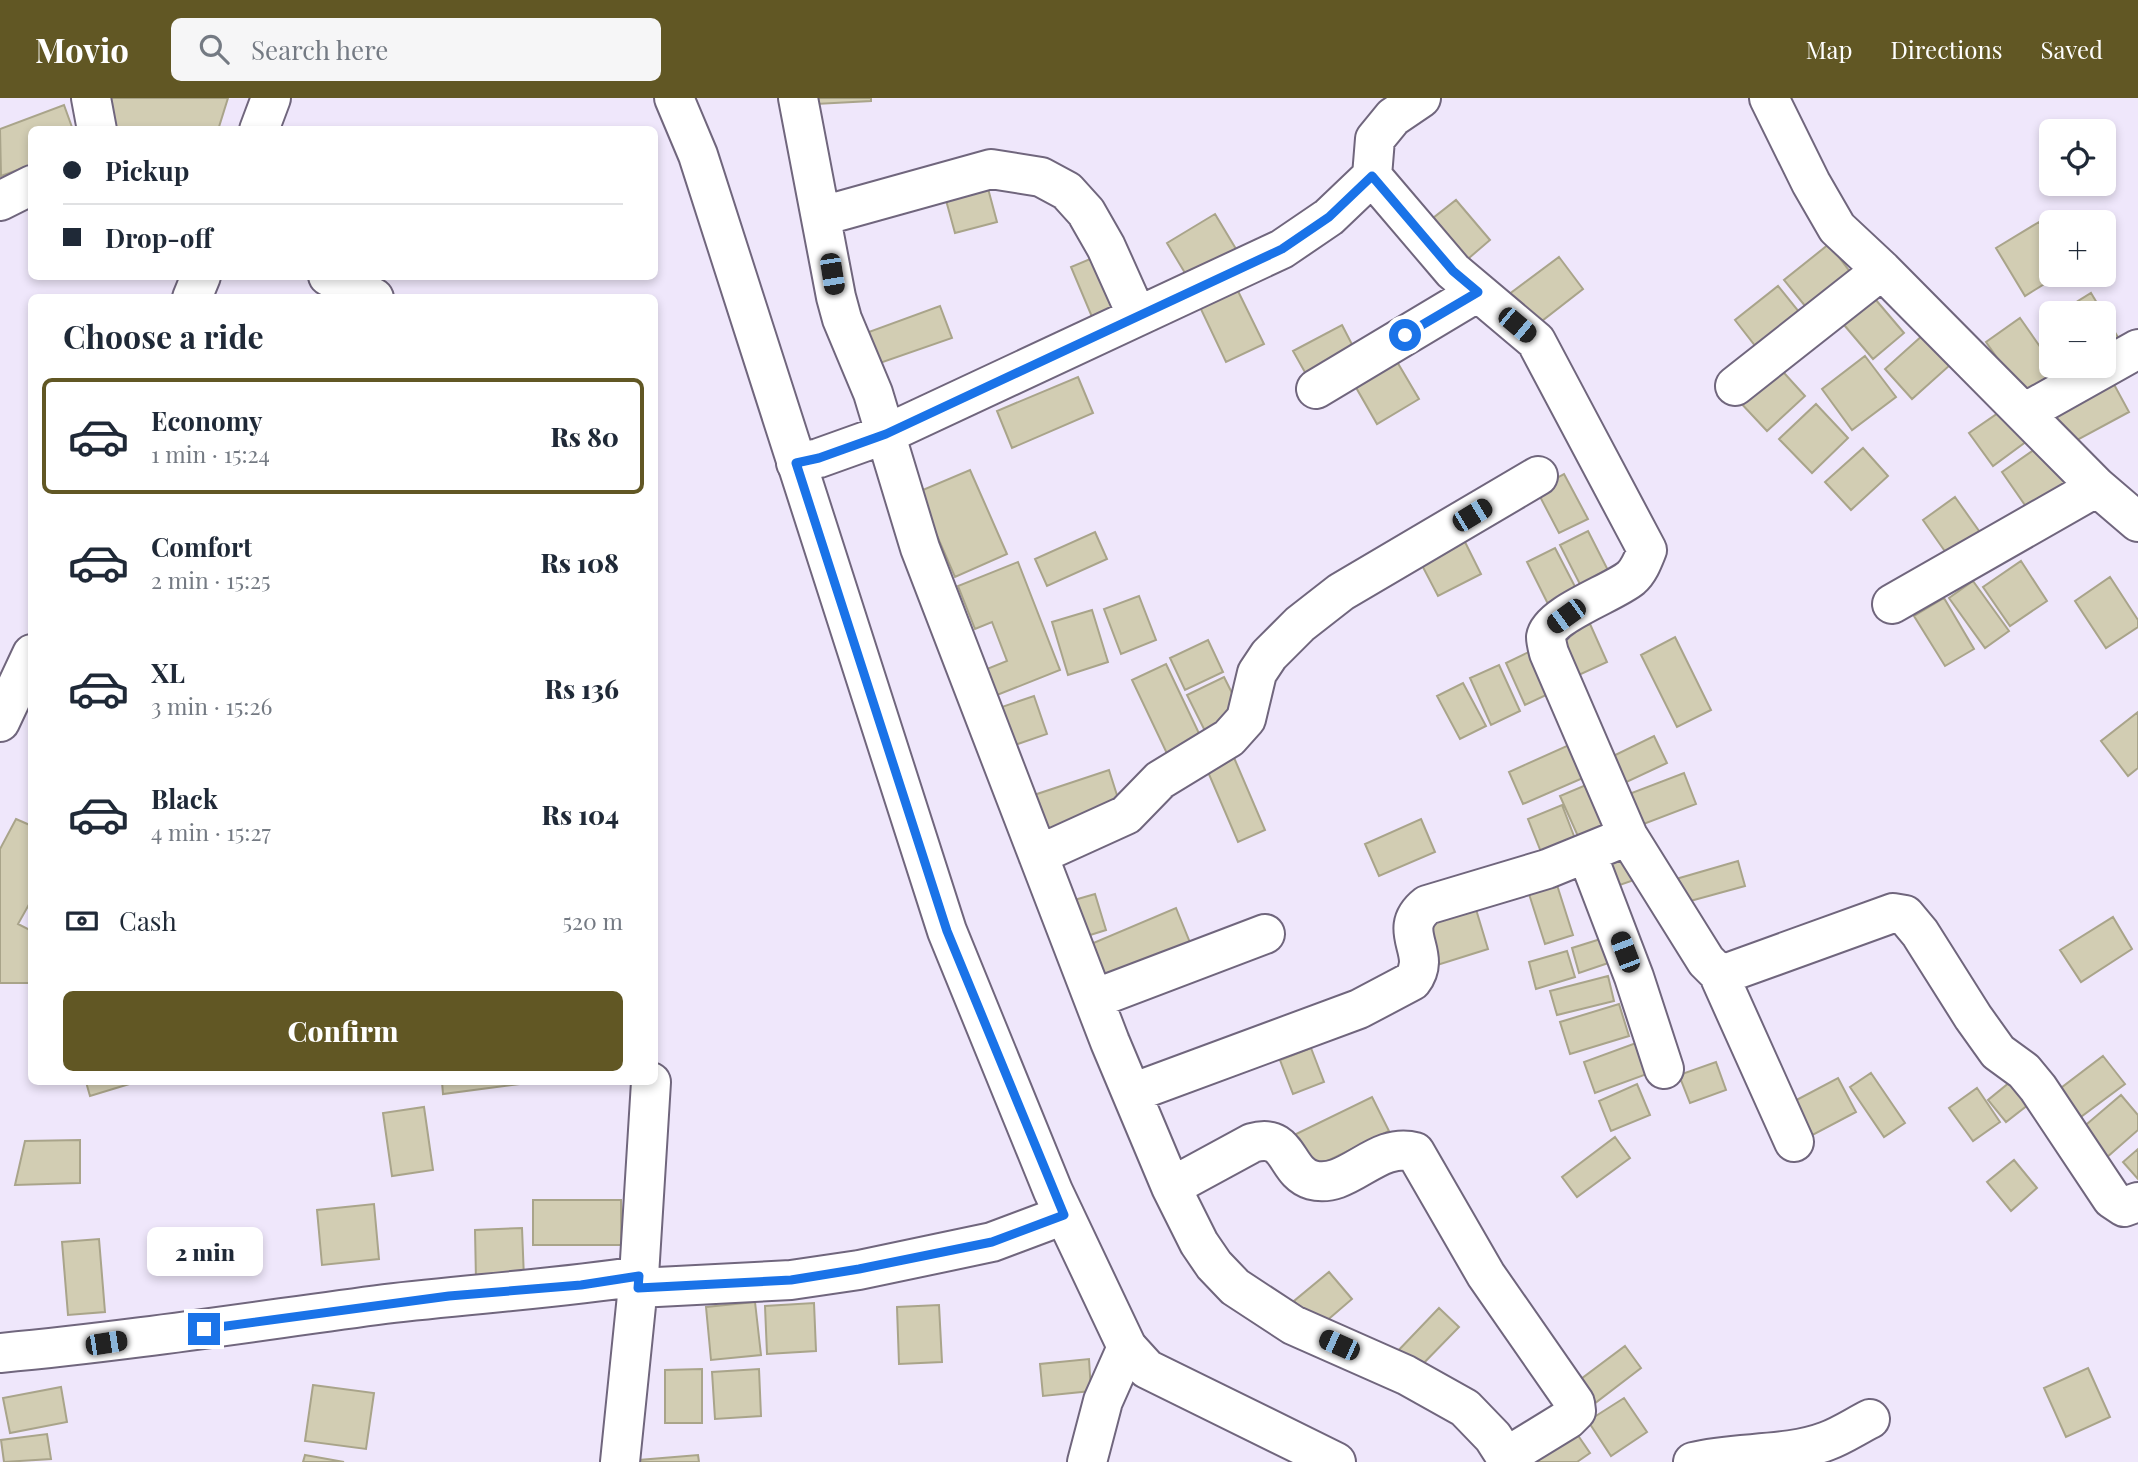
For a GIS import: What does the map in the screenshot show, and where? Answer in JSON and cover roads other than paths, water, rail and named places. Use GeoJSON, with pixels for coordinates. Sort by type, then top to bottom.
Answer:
{"type":"FeatureCollection","features":[{"type":"Feature","properties":{"kind":"street"},"geometry":{"type":"LineString","coordinates":[[91,98],[96,126]]}},
{"type":"Feature","properties":{"kind":"street"},"geometry":{"type":"LineString","coordinates":[[260,126],[271,98]]}},
{"type":"Feature","properties":{"kind":"street"},"geometry":{"type":"LineString","coordinates":[[674,98],[698,155],[808,461],[947,931],[1064,1215],[1127,1347],[1147,1369],[1336,1462]]}},
{"type":"Feature","properties":{"kind":"street"},"geometry":{"type":"LineString","coordinates":[[798,98],[842,319],[873,393],[879,436],[1094,999],[1171,1187],[1199,1243],[1214,1265],[1235,1287],[1293,1325],[1406,1375],[1465,1408],[1493,1437],[1507,1459],[1576,1411],[1575,1403],[1486,1275],[1415,1152],[1391,1150],[1323,1182],[1310,1180],[1299,1173],[1281,1148],[1264,1140],[1252,1143],[1171,1187]]}},
{"type":"Feature","properties":{"kind":"street"},"geometry":{"type":"LineString","coordinates":[[1769,98],[1811,183],[1837,228],[2097,486],[2138,522]]}},
{"type":"Feature","properties":{"kind":"street"},"geometry":{"type":"LineString","coordinates":[[808,461],[879,436],[1282,249],[1329,217],[1372,176],[1375,139],[1398,104]]}},
{"type":"Feature","properties":{"kind":"street"},"geometry":{"type":"LineString","coordinates":[[822,216],[991,169],[1041,177],[1067,191],[1086,212],[1107,247],[1136,317]]}},
{"type":"Feature","properties":{"kind":"street"},"geometry":{"type":"LineString","coordinates":[[1372,176],[1453,271],[1536,341],[1647,550],[1641,565],[1631,578],[1552,626],[1546,638],[1549,653],[1628,836],[1706,961],[1718,972],[1794,1142]]}},
{"type":"Feature","properties":{"kind":"street"},"geometry":{"type":"LineString","coordinates":[[0,201],[28,187]]}},
{"type":"Feature","properties":{"kind":"street"},"geometry":{"type":"LineString","coordinates":[[1735,386],[1882,270]]}},
{"type":"Feature","properties":{"kind":"street"},"geometry":{"type":"LineString","coordinates":[[336,280],[366,294]]}},
{"type":"Feature","properties":{"kind":"street"},"geometry":{"type":"LineString","coordinates":[[1316,389],[1478,292]]}},
{"type":"Feature","properties":{"kind":"street"},"geometry":{"type":"LineString","coordinates":[[2024,413],[2138,349]]}},
{"type":"Feature","properties":{"kind":"street"},"geometry":{"type":"LineString","coordinates":[[1038,855],[1126,815],[1160,780],[1229,738],[1247,719],[1257,673],[1269,655],[1300,624],[1341,592],[1538,476]]}},
{"type":"Feature","properties":{"kind":"street"},"geometry":{"type":"LineString","coordinates":[[1892,604],[2097,486]]}},
{"type":"Feature","properties":{"kind":"street"},"geometry":{"type":"LineString","coordinates":[[0,722],[28,662]]}},
{"type":"Feature","properties":{"kind":"street"},"geometry":{"type":"LineString","coordinates":[[1132,1093],[1359,1009],[1412,981],[1418,973],[1419,959],[1412,923],[1418,912],[1427,905],[1547,869],[1628,836]]}},
{"type":"Feature","properties":{"kind":"street"},"geometry":{"type":"LineString","coordinates":[[1587,854],[1634,977],[1664,1069]]}},
{"type":"Feature","properties":{"kind":"street"},"geometry":{"type":"LineString","coordinates":[[1718,972],[1727,973],[1893,913],[1905,915],[1920,933],[1998,1052],[2024,1070],[2112,1199],[2133,1214]]}},
{"type":"Feature","properties":{"kind":"street"},"geometry":{"type":"LineString","coordinates":[[1094,999],[1265,934]]}},
{"type":"Feature","properties":{"kind":"street"},"geometry":{"type":"LineString","coordinates":[[620,1462],[638,1282],[651,1085]]}},
{"type":"Feature","properties":{"kind":"street"},"geometry":{"type":"LineString","coordinates":[[0,1353],[106,1343],[449,1296],[638,1282],[791,1280],[992,1242],[1064,1215]]}},
{"type":"Feature","properties":{"kind":"street"},"geometry":{"type":"LineString","coordinates":[[1087,1462],[1102,1401],[1127,1347]]}},
{"type":"Feature","properties":{"kind":"street"},"geometry":{"type":"LineString","coordinates":[[1693,1462],[1716,1456],[1807,1447],[1828,1441],[1870,1419]]}}]}
